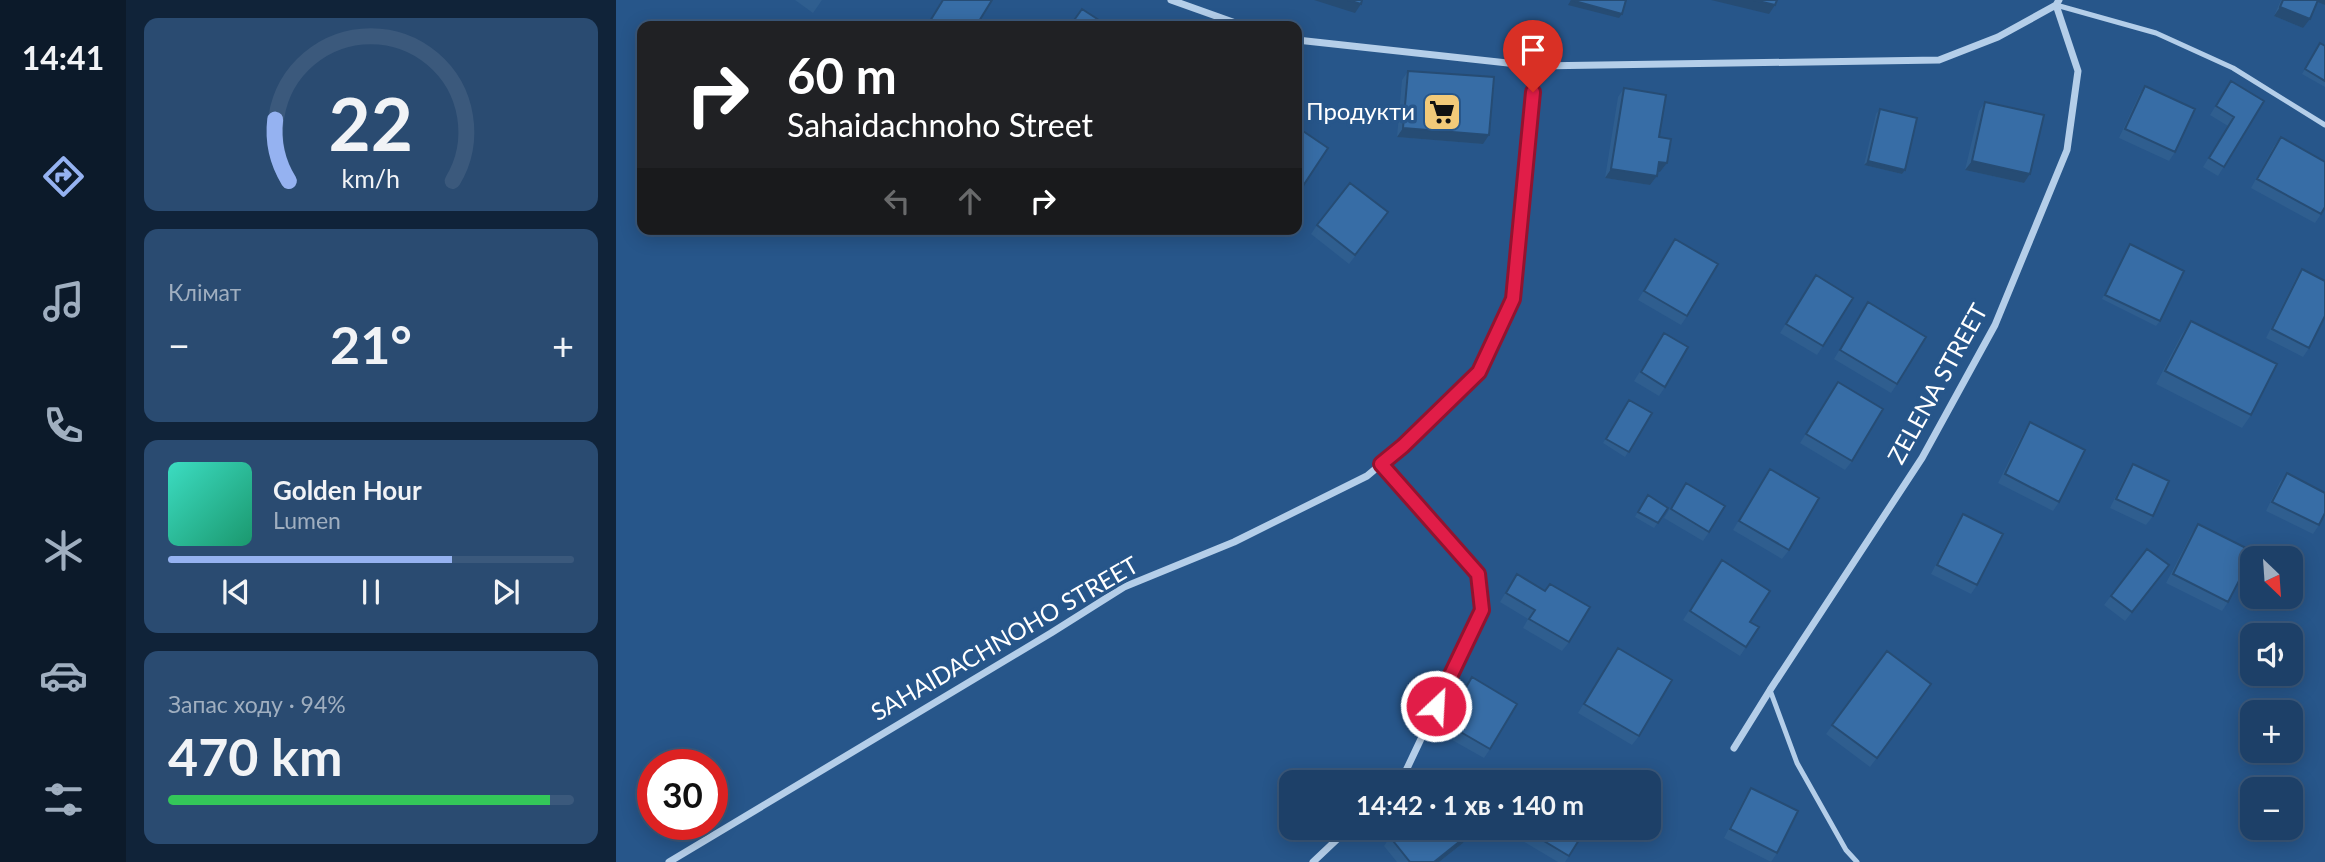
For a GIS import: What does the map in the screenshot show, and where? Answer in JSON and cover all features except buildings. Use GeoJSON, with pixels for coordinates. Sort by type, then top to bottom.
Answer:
{"type":"FeatureCollection","features":[{"type":"Feature","properties":{"kind":"street"},"geometry":{"type":"LineString","coordinates":[[1171,0],[1230,21]]}},
{"type":"Feature","properties":{"kind":"street"},"geometry":{"type":"LineString","coordinates":[[1302,41],[1536,66],[1938,60],[1998,37],[2057,2]]}},
{"type":"Feature","properties":{"kind":"street","name":"ZELENA STREET"},"geometry":{"type":"LineString","coordinates":[[1734,748],[1922,458],[1995,325],[2067,150],[2078,71],[2057,2]]}},
{"type":"Feature","properties":{"kind":"street","name":"SAHAIDACHNOHO STREET"},"geometry":{"type":"LineString","coordinates":[[669,862],[1051,633],[1124,586],[1234,542],[1367,476],[1403,446],[1479,372],[1513,299],[1536,66]]}},
{"type":"Feature","properties":{"kind":"street"},"geometry":{"type":"LineString","coordinates":[[1381,464],[1478,574],[1482,610],[1406,770]]}},
{"type":"Feature","properties":{"kind":"street"},"geometry":{"type":"LineString","coordinates":[[1313,862],[1336,840]]}},
{"type":"Feature","properties":{"kind":"lane"},"geometry":{"type":"LineString","coordinates":[[2057,2],[2156,33],[2233,68],[2325,125]]}},
{"type":"Feature","properties":{"kind":"lane"},"geometry":{"type":"LineString","coordinates":[[1770,690],[1797,763],[1846,850],[1857,862]]}},
{"type":"Feature","properties":{"kind":"place","name":"Продукти"},"geometry":{"type":"Point","coordinates":[1442,112]}},
{"type":"Feature","properties":{"kind":"route"},"geometry":{"type":"LineString","coordinates":[[1436,706],[1482,610],[1478,574],[1381,464],[1479,372],[1513,299],[1533,92]]}}]}
